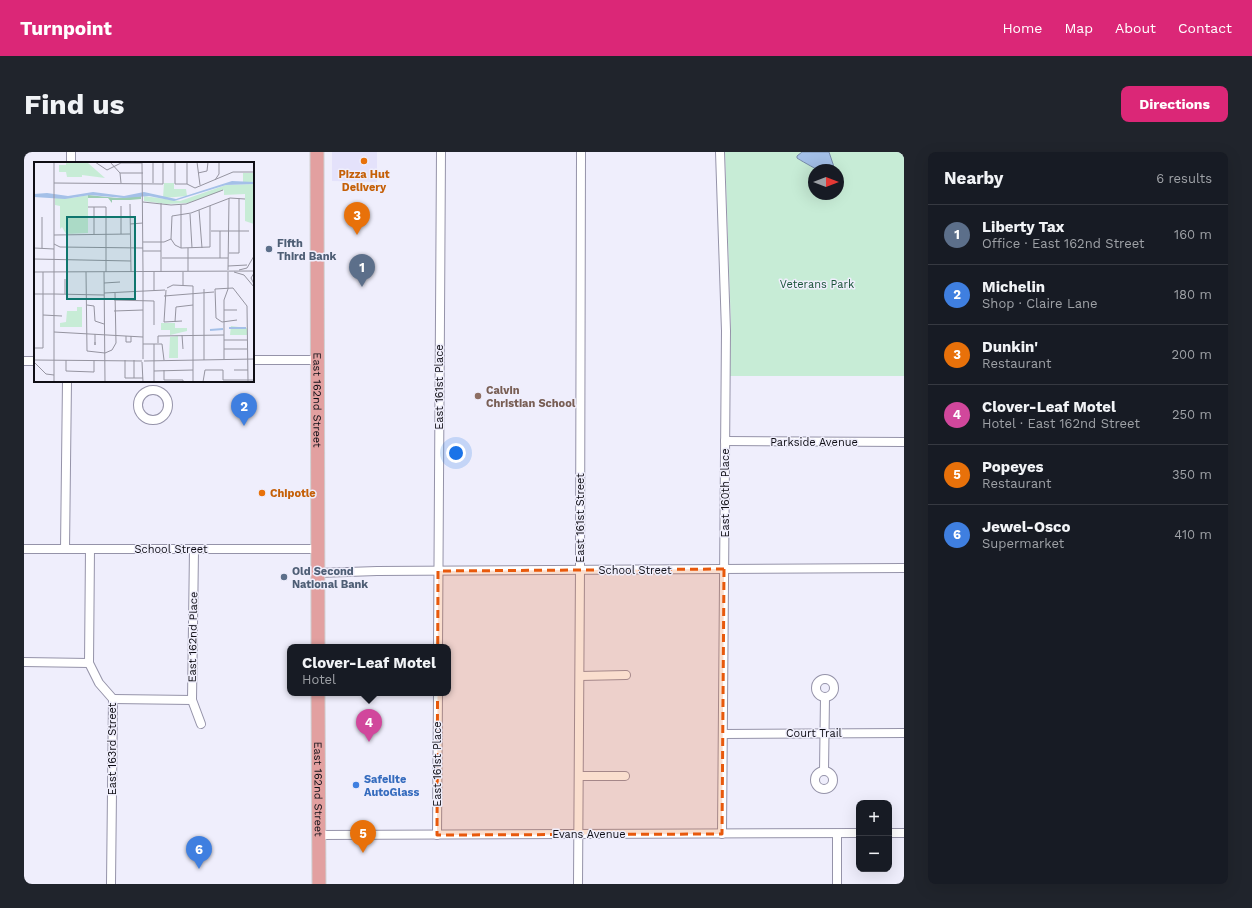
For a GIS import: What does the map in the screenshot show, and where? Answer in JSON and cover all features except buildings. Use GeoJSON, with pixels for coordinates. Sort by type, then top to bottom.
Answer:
{"type":"FeatureCollection","features":[{"type":"Feature","properties":{"kind":"main road","name":"East 162nd Street"},"geometry":{"type":"LineString","coordinates":[[317,152],[318,644]]}},
{"type":"Feature","properties":{"kind":"main road","name":"East 162nd Street"},"geometry":{"type":"LineString","coordinates":[[318,696],[319,884]]}},
{"type":"Feature","properties":{"kind":"street"},"geometry":{"type":"LineString","coordinates":[[71,162],[72,152]]}},
{"type":"Feature","properties":{"kind":"street","name":"East 161st Place"},"geometry":{"type":"LineString","coordinates":[[438,644],[441,152]]}},
{"type":"Feature","properties":{"kind":"street","name":"East 161st Street"},"geometry":{"type":"LineString","coordinates":[[578,884],[581,152]]}},
{"type":"Feature","properties":{"kind":"street","name":"East 160th Place"},"geometry":{"type":"LineString","coordinates":[[720,152],[726,331],[722,834]]}},
{"type":"Feature","properties":{"kind":"street"},"geometry":{"type":"LineString","coordinates":[[254,360],[318,360]]}},
{"type":"Feature","properties":{"kind":"street"},"geometry":{"type":"LineString","coordinates":[[65,549],[67,382]]}},
{"type":"Feature","properties":{"kind":"street"},"geometry":{"type":"LineString","coordinates":[[154,382],[154,390]]}},
{"type":"Feature","properties":{"kind":"street","name":"Parkside Avenue"},"geometry":{"type":"LineString","coordinates":[[725,441],[904,442]]}},
{"type":"Feature","properties":{"kind":"street","name":"School Street"},"geometry":{"type":"LineString","coordinates":[[24,549],[318,549]]}},
{"type":"Feature","properties":{"kind":"street","name":"East 163rd Street"},"geometry":{"type":"LineString","coordinates":[[90,549],[89,663],[99,683],[113,699],[111,884]]}},
{"type":"Feature","properties":{"kind":"street","name":"East 162nd Place"},"geometry":{"type":"LineString","coordinates":[[194,549],[192,700],[201,724]]}},
{"type":"Feature","properties":{"kind":"street","name":"School Street"},"geometry":{"type":"LineString","coordinates":[[318,573],[377,571],[904,568]]}},
{"type":"Feature","properties":{"kind":"street"},"geometry":{"type":"LineString","coordinates":[[24,662],[89,663]]}},
{"type":"Feature","properties":{"kind":"street"},"geometry":{"type":"LineString","coordinates":[[580,676],[626,675]]}},
{"type":"Feature","properties":{"kind":"street","name":"East 161st Place"},"geometry":{"type":"LineString","coordinates":[[437,835],[438,696]]}},
{"type":"Feature","properties":{"kind":"street"},"geometry":{"type":"LineString","coordinates":[[824,771],[825,697]]}},
{"type":"Feature","properties":{"kind":"street"},"geometry":{"type":"LineString","coordinates":[[113,699],[192,700]]}},
{"type":"Feature","properties":{"kind":"street","name":"Court Trail"},"geometry":{"type":"LineString","coordinates":[[723,734],[904,733]]}},
{"type":"Feature","properties":{"kind":"street"},"geometry":{"type":"LineString","coordinates":[[579,776],[625,776]]}},
{"type":"Feature","properties":{"kind":"street","name":"Evans Avenue"},"geometry":{"type":"LineString","coordinates":[[319,836],[856,833]]}},
{"type":"Feature","properties":{"kind":"street"},"geometry":{"type":"LineString","coordinates":[[892,833],[904,833]]}},
{"type":"Feature","properties":{"kind":"street"},"geometry":{"type":"LineString","coordinates":[[837,834],[837,884]]}},
{"type":"Feature","properties":{"kind":"highlighted area"},"geometry":{"type":"Polygon","coordinates":[[[724,569],[722,834],[437,835],[438,571],[724,569]]]}},
{"type":"Feature","properties":{"kind":"shaded area"},"geometry":{"type":"Polygon","coordinates":[[[332,152],[377,152],[377,182],[332,181],[332,152]]]}},
{"type":"Feature","properties":{"kind":"green space","name":"Veterans Park"},"geometry":{"type":"Polygon","coordinates":[[[725,152],[904,152],[904,376],[730,376],[731,327],[725,152]]]}},
{"type":"Feature","properties":{"kind":"water"},"geometry":{"type":"Polygon","coordinates":[[[802,152],[829,152],[833,164],[808,164],[797,158],[797,156],[802,152]]]}},
{"type":"Feature","properties":{"kind":"place","name":"Pizza Hut Delivery"},"geometry":{"type":"Point","coordinates":[364,161]}},
{"type":"Feature","properties":{"kind":"place","name":"Dunkin'"},"geometry":{"type":"Point","coordinates":[357,235]}},
{"type":"Feature","properties":{"kind":"place","name":"Fifth Third Bank"},"geometry":{"type":"Point","coordinates":[269,249]}},
{"type":"Feature","properties":{"kind":"place","name":"Liberty Tax"},"geometry":{"type":"Point","coordinates":[362,287]}},
{"type":"Feature","properties":{"kind":"place","name":"Calvin Christian School"},"geometry":{"type":"Point","coordinates":[478,396]}},
{"type":"Feature","properties":{"kind":"place","name":"Michelin"},"geometry":{"type":"Point","coordinates":[244,426]}},
{"type":"Feature","properties":{"kind":"place","name":"Chipotle"},"geometry":{"type":"Point","coordinates":[262,493]}},
{"type":"Feature","properties":{"kind":"place","name":"Old Second National Bank"},"geometry":{"type":"Point","coordinates":[284,577]}},
{"type":"Feature","properties":{"kind":"place","name":"Clover-Leaf Motel"},"geometry":{"type":"Point","coordinates":[369,742]}},
{"type":"Feature","properties":{"kind":"place","name":"Safelite AutoGlass"},"geometry":{"type":"Point","coordinates":[356,785]}},
{"type":"Feature","properties":{"kind":"place","name":"Popeyes"},"geometry":{"type":"Point","coordinates":[363,853]}},
{"type":"Feature","properties":{"kind":"place","name":"Jewel-Osco"},"geometry":{"type":"Point","coordinates":[199,869]}}]}
